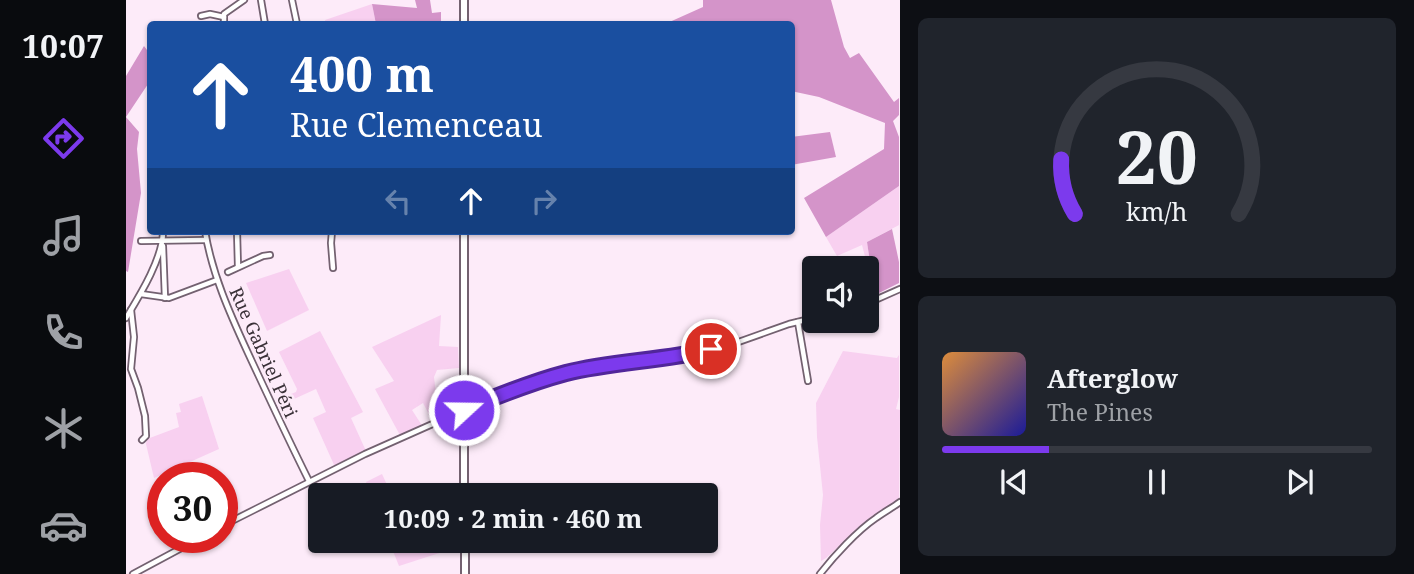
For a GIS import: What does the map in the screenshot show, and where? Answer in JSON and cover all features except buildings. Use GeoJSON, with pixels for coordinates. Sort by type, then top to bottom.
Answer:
{"type":"FeatureCollection","features":[{"type":"Feature","properties":{"kind":"main road"},"geometry":{"type":"LineString","coordinates":[[464,0],[464,21]]}},
{"type":"Feature","properties":{"kind":"main road"},"geometry":{"type":"LineString","coordinates":[[464,235],[464,483]]}},
{"type":"Feature","properties":{"kind":"main road"},"geometry":{"type":"LineString","coordinates":[[465,553],[465,574]]}},
{"type":"Feature","properties":{"kind":"street"},"geometry":{"type":"LineString","coordinates":[[201,16],[224,16],[244,0]]}},
{"type":"Feature","properties":{"kind":"street"},"geometry":{"type":"LineString","coordinates":[[261,0],[264,21]]}},
{"type":"Feature","properties":{"kind":"street"},"geometry":{"type":"LineString","coordinates":[[292,0],[296,21]]}},
{"type":"Feature","properties":{"kind":"street"},"geometry":{"type":"LineString","coordinates":[[224,16],[224,21]]}},
{"type":"Feature","properties":{"kind":"street"},"geometry":{"type":"LineString","coordinates":[[163,235],[164,298]]}},
{"type":"Feature","properties":{"kind":"street","name":"Rue Gabriel Péri"},"geometry":{"type":"LineString","coordinates":[[205,235],[217,280],[265,391],[309,481]]}},
{"type":"Feature","properties":{"kind":"street"},"geometry":{"type":"LineString","coordinates":[[237,235],[238,267]]}},
{"type":"Feature","properties":{"kind":"street"},"geometry":{"type":"LineString","coordinates":[[332,235],[333,268]]}},
{"type":"Feature","properties":{"kind":"street"},"geometry":{"type":"LineString","coordinates":[[141,241],[206,240]]}},
{"type":"Feature","properties":{"kind":"street"},"geometry":{"type":"LineString","coordinates":[[126,318],[141,295],[163,241]]}},
{"type":"Feature","properties":{"kind":"street"},"geometry":{"type":"LineString","coordinates":[[228,272],[270,255]]}},
{"type":"Feature","properties":{"kind":"street"},"geometry":{"type":"LineString","coordinates":[[141,295],[164,298],[217,280]]}},
{"type":"Feature","properties":{"kind":"street"},"geometry":{"type":"LineString","coordinates":[[879,298],[900,289]]}},
{"type":"Feature","properties":{"kind":"street"},"geometry":{"type":"LineString","coordinates":[[131,310],[134,337],[131,369],[142,404],[146,429],[146,436],[142,440]]}},
{"type":"Feature","properties":{"kind":"street"},"geometry":{"type":"LineString","coordinates":[[238,518],[309,481],[464,410],[566,373],[730,345],[802,321]]}},
{"type":"Feature","properties":{"kind":"street"},"geometry":{"type":"LineString","coordinates":[[798,322],[808,381]]}},
{"type":"Feature","properties":{"kind":"street"},"geometry":{"type":"LineString","coordinates":[[820,574],[869,524],[900,502]]}},
{"type":"Feature","properties":{"kind":"street"},"geometry":{"type":"LineString","coordinates":[[133,574],[172,553]]}},
{"type":"Feature","properties":{"kind":"shaded area"},"geometry":{"type":"Polygon","coordinates":[[[415,0],[430,0],[432,13],[441,12],[441,21],[375,21],[372,4],[417,8],[415,0]]]}},
{"type":"Feature","properties":{"kind":"shaded area"},"geometry":{"type":"Polygon","coordinates":[[[703,0],[831,0],[844,47],[850,58],[859,53],[894,102],[899,98],[899,115],[893,121],[899,137],[899,186],[826,237],[804,198],[884,149],[885,123],[819,97],[795,92],[795,21],[672,21],[703,7],[703,0]]]}},
{"type":"Feature","properties":{"kind":"shaded area"},"geometry":{"type":"Polygon","coordinates":[[[372,4],[375,21],[325,21],[372,4]]]}},
{"type":"Feature","properties":{"kind":"shaded area"},"geometry":{"type":"Polygon","coordinates":[[[144,46],[147,50],[147,86],[126,117],[126,76],[144,46]]]}},
{"type":"Feature","properties":{"kind":"shaded area"},"geometry":{"type":"Polygon","coordinates":[[[126,117],[139,132],[137,149],[141,193],[128,272],[126,271],[126,117]]]}},
{"type":"Feature","properties":{"kind":"shaded area"},"geometry":{"type":"Polygon","coordinates":[[[830,132],[836,157],[795,164],[795,136],[830,132]]]}},
{"type":"Feature","properties":{"kind":"shaded area"},"geometry":{"type":"Polygon","coordinates":[[[899,186],[899,225],[867,242],[869,256],[865,256],[862,245],[837,256],[826,237],[899,186]]]}},
{"type":"Feature","properties":{"kind":"shaded area"},"geometry":{"type":"Polygon","coordinates":[[[892,229],[899,262],[899,283],[879,293],[879,256],[869,256],[867,242],[892,229]]]}},
{"type":"Feature","properties":{"kind":"shaded area"},"geometry":{"type":"Polygon","coordinates":[[[289,269],[309,310],[267,331],[246,283],[289,269]]]}},
{"type":"Feature","properties":{"kind":"shaded area"},"geometry":{"type":"Polygon","coordinates":[[[441,315],[439,346],[458,347],[459,368],[437,370],[434,377],[436,394],[449,414],[433,422],[423,403],[412,410],[423,427],[401,437],[375,389],[394,381],[372,347],[441,315]]]}},
{"type":"Feature","properties":{"kind":"shaded area"},"geometry":{"type":"Polygon","coordinates":[[[320,331],[363,412],[351,418],[366,451],[335,467],[313,418],[326,412],[316,389],[294,399],[291,394],[297,389],[279,352],[320,331]]]}},
{"type":"Feature","properties":{"kind":"shaded area"},"geometry":{"type":"Polygon","coordinates":[[[843,351],[897,358],[899,355],[899,397],[896,409],[900,410],[899,499],[872,516],[821,561],[823,495],[816,403],[843,351]]]}},
{"type":"Feature","properties":{"kind":"shaded area"},"geometry":{"type":"Polygon","coordinates":[[[202,396],[219,449],[190,462],[150,462],[147,439],[179,427],[176,413],[181,412],[179,404],[202,396]]]}},
{"type":"Feature","properties":{"kind":"shaded area"},"geometry":{"type":"Polygon","coordinates":[[[382,474],[386,483],[366,483],[382,474]]]}},
{"type":"Feature","properties":{"kind":"shaded area"},"geometry":{"type":"Polygon","coordinates":[[[394,553],[439,553],[399,566],[394,553]]]}},
{"type":"Feature","properties":{"kind":"route"},"geometry":{"type":"LineString","coordinates":[[464,410],[566,373],[711,349]]}}]}
